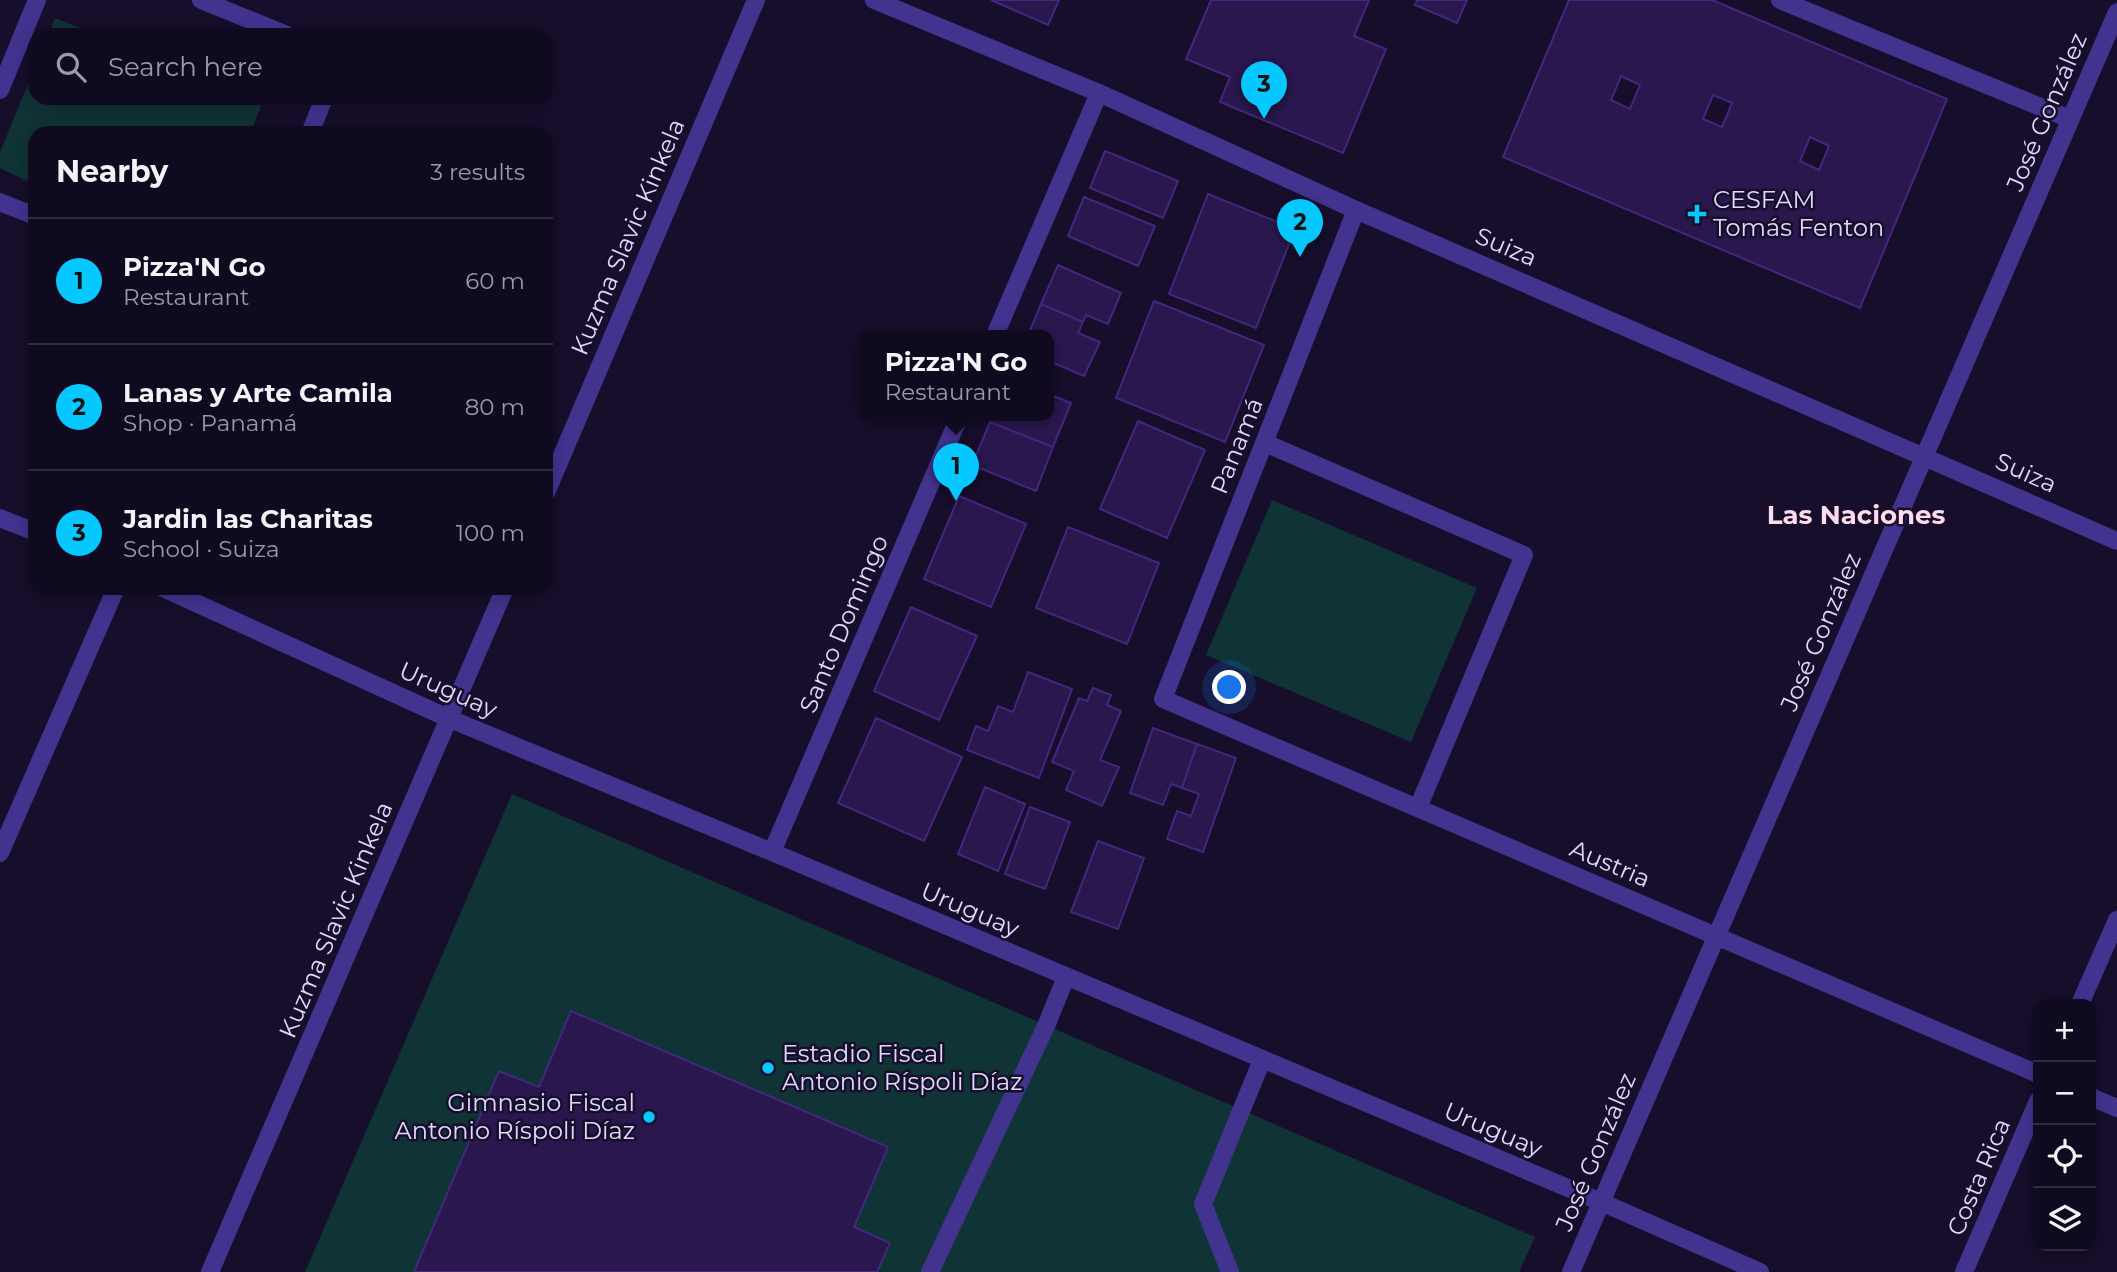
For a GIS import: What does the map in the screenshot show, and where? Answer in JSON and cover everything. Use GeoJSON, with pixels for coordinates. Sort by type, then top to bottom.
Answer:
{"type":"FeatureCollection","features":[{"type":"Feature","properties":{"kind":"street"},"geometry":{"type":"LineString","coordinates":[[0,90],[37,0]]}},
{"type":"Feature","properties":{"kind":"street"},"geometry":{"type":"LineString","coordinates":[[201,0],[270,28]]}},
{"type":"Feature","properties":{"kind":"street","name":"Kuzma Slavic Kinkela"},"geometry":{"type":"LineString","coordinates":[[553,477],[756,0]]}},
{"type":"Feature","properties":{"kind":"street","name":"Suiza"},"geometry":{"type":"LineString","coordinates":[[874,0],[1099,93],[1356,210],[2117,541]]}},
{"type":"Feature","properties":{"kind":"street"},"geometry":{"type":"LineString","coordinates":[[1780,0],[2070,119]]}},
{"type":"Feature","properties":{"kind":"street","name":"José González"},"geometry":{"type":"LineString","coordinates":[[1571,1272],[2117,12]]}},
{"type":"Feature","properties":{"kind":"street"},"geometry":{"type":"LineString","coordinates":[[997,330],[1099,93]]}},
{"type":"Feature","properties":{"kind":"street"},"geometry":{"type":"LineString","coordinates":[[313,126],[321,105]]}},
{"type":"Feature","properties":{"kind":"street"},"geometry":{"type":"LineString","coordinates":[[0,202],[28,213]]}},
{"type":"Feature","properties":{"kind":"street","name":"Panamá"},"geometry":{"type":"LineString","coordinates":[[1163,699],[1356,210]]}},
{"type":"Feature","properties":{"kind":"street","name":"Santo Domingo"},"geometry":{"type":"LineString","coordinates":[[772,852],[957,421]]}},
{"type":"Feature","properties":{"kind":"street"},"geometry":{"type":"LineString","coordinates":[[1265,443],[1524,555],[1418,808]]}},
{"type":"Feature","properties":{"kind":"street"},"geometry":{"type":"LineString","coordinates":[[0,518],[28,529]]}},
{"type":"Feature","properties":{"kind":"street"},"geometry":{"type":"LineString","coordinates":[[0,853],[113,595]]}},
{"type":"Feature","properties":{"kind":"street","name":"Uruguay"},"geometry":{"type":"LineString","coordinates":[[178,595],[450,719],[772,852],[1601,1202],[1760,1272]]}},
{"type":"Feature","properties":{"kind":"street","name":"Kuzma Slavic Kinkela"},"geometry":{"type":"LineString","coordinates":[[210,1272],[502,595]]}},
{"type":"Feature","properties":{"kind":"street","name":"Austria"},"geometry":{"type":"LineString","coordinates":[[1163,699],[2033,1072]]}},
{"type":"Feature","properties":{"kind":"street"},"geometry":{"type":"LineString","coordinates":[[2082,999],[2117,920]]}},
{"type":"Feature","properties":{"kind":"street"},"geometry":{"type":"LineString","coordinates":[[930,1272],[1066,978]]}},
{"type":"Feature","properties":{"kind":"street"},"geometry":{"type":"LineString","coordinates":[[1230,1272],[1203,1204],[1262,1060]]}},
{"type":"Feature","properties":{"kind":"street"},"geometry":{"type":"LineString","coordinates":[[2096,1099],[2117,1108]]}},
{"type":"Feature","properties":{"kind":"street","name":"Costa Rica"},"geometry":{"type":"LineString","coordinates":[[1964,1272],[2033,1113]]}},
{"type":"Feature","properties":{"kind":"green space"},"geometry":{"type":"Polygon","coordinates":[[[55,18],[80,28],[51,28],[55,18]]]}},
{"type":"Feature","properties":{"kind":"green space"},"geometry":{"type":"Polygon","coordinates":[[[28,84],[28,105],[262,105],[253,126],[28,126],[28,182],[0,168],[0,152],[28,84]]]}},
{"type":"Feature","properties":{"kind":"green space"},"geometry":{"type":"Polygon","coordinates":[[[1272,500],[1477,588],[1411,742],[1206,655],[1272,500]]]}},
{"type":"Feature","properties":{"kind":"green space","name":"Estadio Fiscal Antonio Ríspoli Díaz"},"geometry":{"type":"Polygon","coordinates":[[[512,794],[1535,1237],[1519,1272],[305,1272],[512,794]]]}},
{"type":"Feature","properties":{"kind":"building"},"geometry":{"type":"Polygon","coordinates":[[[991,0],[1059,0],[1048,25],[991,0]]]}},
{"type":"Feature","properties":{"kind":"building"},"geometry":{"type":"Polygon","coordinates":[[[1211,0],[1369,0],[1354,36],[1386,49],[1343,153],[1220,102],[1230,77],[1186,59],[1211,0]]]}},
{"type":"Feature","properties":{"kind":"building"},"geometry":{"type":"Polygon","coordinates":[[[1417,0],[1467,0],[1457,23],[1415,5],[1417,0]]]}},
{"type":"Feature","properties":{"kind":"building"},"geometry":{"type":"Polygon","coordinates":[[[1569,0],[1712,0],[1947,99],[1860,308],[1503,157],[1569,0]],[[1621,76],[1611,100],[1630,109],[1640,85],[1621,76]],[[1713,95],[1703,119],[1722,127],[1732,103],[1713,95]],[[1810,137],[1800,161],[1819,170],[1829,146],[1810,137]]]}},
{"type":"Feature","properties":{"kind":"building"},"geometry":{"type":"Polygon","coordinates":[[[1105,151],[1178,181],[1163,218],[1090,188],[1105,151]]]}},
{"type":"Feature","properties":{"kind":"building"},"geometry":{"type":"Polygon","coordinates":[[[1208,194],[1295,229],[1256,328],[1169,294],[1208,194]]]}},
{"type":"Feature","properties":{"kind":"building"},"geometry":{"type":"Polygon","coordinates":[[[1084,197],[1155,226],[1138,266],[1068,236],[1084,197]]]}},
{"type":"Feature","properties":{"kind":"building"},"geometry":{"type":"Polygon","coordinates":[[[1058,265],[1121,293],[1108,324],[1086,315],[1083,322],[1041,304],[1058,265]]]}},
{"type":"Feature","properties":{"kind":"building"},"geometry":{"type":"Polygon","coordinates":[[[1154,301],[1264,345],[1225,442],[1116,398],[1154,301]]]}},
{"type":"Feature","properties":{"kind":"building"},"geometry":{"type":"Polygon","coordinates":[[[1041,304],[1083,322],[1078,333],[1100,342],[1084,376],[1054,363],[1054,330],[1030,330],[1041,304]]]}},
{"type":"Feature","properties":{"kind":"building"},"geometry":{"type":"Polygon","coordinates":[[[1054,396],[1071,403],[1053,447],[990,422],[1054,421],[1054,396]]]}},
{"type":"Feature","properties":{"kind":"building"},"geometry":{"type":"Polygon","coordinates":[[[1138,421],[1205,450],[1167,538],[1100,509],[1138,421]]]}},
{"type":"Feature","properties":{"kind":"building"},"geometry":{"type":"Polygon","coordinates":[[[990,422],[1053,447],[1036,491],[972,465],[990,422]]]}},
{"type":"Feature","properties":{"kind":"building"},"geometry":{"type":"Polygon","coordinates":[[[959,496],[1026,524],[991,607],[924,579],[959,496]]]}},
{"type":"Feature","properties":{"kind":"building"},"geometry":{"type":"Polygon","coordinates":[[[1068,527],[1159,563],[1127,644],[1036,608],[1068,527]]]}},
{"type":"Feature","properties":{"kind":"building"},"geometry":{"type":"Polygon","coordinates":[[[911,607],[977,636],[939,720],[874,691],[911,607]]]}},
{"type":"Feature","properties":{"kind":"building"},"geometry":{"type":"Polygon","coordinates":[[[1028,672],[1072,689],[1039,778],[967,750],[976,726],[988,731],[998,706],[1013,712],[1028,672]]]}},
{"type":"Feature","properties":{"kind":"building"},"geometry":{"type":"Polygon","coordinates":[[[1093,688],[1111,695],[1107,705],[1121,711],[1100,760],[1119,767],[1102,806],[1066,790],[1074,771],[1052,762],[1079,698],[1087,701],[1093,688]]]}},
{"type":"Feature","properties":{"kind":"building"},"geometry":{"type":"Polygon","coordinates":[[[876,718],[962,757],[924,841],[838,803],[876,718]]]}},
{"type":"Feature","properties":{"kind":"building"},"geometry":{"type":"Polygon","coordinates":[[[1153,728],[1197,744],[1182,788],[1171,784],[1163,805],[1130,793],[1153,728]]]}},
{"type":"Feature","properties":{"kind":"building"},"geometry":{"type":"Polygon","coordinates":[[[1197,744],[1236,758],[1203,852],[1167,839],[1177,811],[1191,816],[1199,794],[1182,788],[1197,744]]]}},
{"type":"Feature","properties":{"kind":"building"},"geometry":{"type":"Polygon","coordinates":[[[985,787],[1025,804],[998,871],[958,854],[985,787]]]}},
{"type":"Feature","properties":{"kind":"building"},"geometry":{"type":"Polygon","coordinates":[[[1030,807],[1070,822],[1045,889],[1005,874],[1030,807]]]}},
{"type":"Feature","properties":{"kind":"building"},"geometry":{"type":"Polygon","coordinates":[[[1098,841],[1144,858],[1118,929],[1071,912],[1098,841]]]}},
{"type":"Feature","properties":{"kind":"building","name":"Gimnasio Fiscal Antonio Ríspoli Díaz"},"geometry":{"type":"Polygon","coordinates":[[[571,1011],[888,1147],[854,1227],[890,1243],[877,1272],[414,1272],[499,1071],[539,1087],[571,1011]]]}},
{"type":"Feature","properties":{"kind":"place","name":"Jardin las Charitas"},"geometry":{"type":"Point","coordinates":[1264,119]}},
{"type":"Feature","properties":{"kind":"place","name":"CESFAM Tomás Fenton"},"geometry":{"type":"Point","coordinates":[1697,214]}},
{"type":"Feature","properties":{"kind":"place","name":"Lanas y Arte Camila"},"geometry":{"type":"Point","coordinates":[1300,257]}},
{"type":"Feature","properties":{"kind":"place","name":"Pizza'N Go"},"geometry":{"type":"Point","coordinates":[956,501]}},
{"type":"Feature","properties":{"kind":"place","name":"Estadio Fiscal Antonio Ríspoli Díaz"},"geometry":{"type":"Point","coordinates":[768,1068]}},
{"type":"Feature","properties":{"kind":"place","name":"Gimnasio Fiscal Antonio Ríspoli Díaz"},"geometry":{"type":"Point","coordinates":[649,1117]}},
{"type":"Feature","properties":{"kind":"district","name":"Las Naciones"},"geometry":{"type":"Point","coordinates":[1856,515]}}]}
